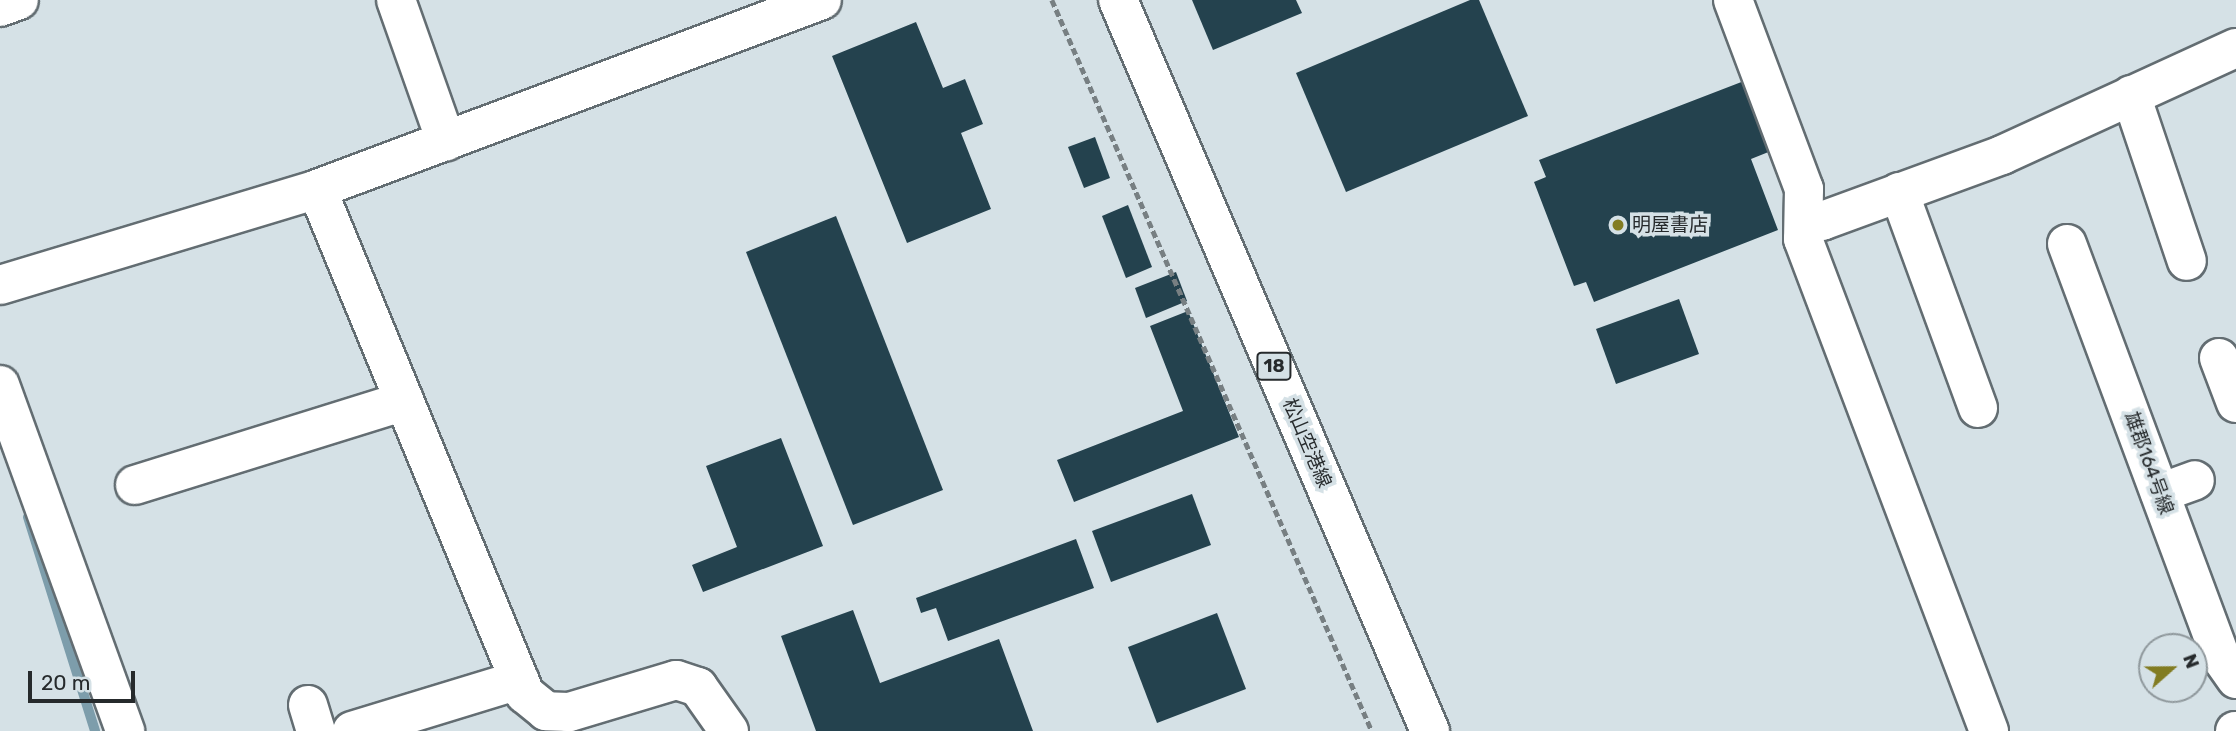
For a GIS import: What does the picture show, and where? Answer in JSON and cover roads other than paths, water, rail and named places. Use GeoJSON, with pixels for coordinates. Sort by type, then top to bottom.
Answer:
{"type":"FeatureCollection","features":[{"type":"Feature","properties":{"kind":"street"},"geometry":{"type":"LineString","coordinates":[[0,7],[19,0]]}},
{"type":"Feature","properties":{"kind":"street"},"geometry":{"type":"LineString","coordinates":[[396,0],[446,141]]}},
{"type":"Feature","properties":{"kind":"street"},"geometry":{"type":"LineString","coordinates":[[0,285],[317,189],[822,0]]}},
{"type":"Feature","properties":{"kind":"street","name":"松山空港線"},"geometry":{"type":"LineString","coordinates":[[1118,0],[1430,731]]}},
{"type":"Feature","properties":{"kind":"street"},"geometry":{"type":"LineString","coordinates":[[1733,0],[1804,188],[1806,221],[1803,239],[1989,731]]}},
{"type":"Feature","properties":{"kind":"street"},"geometry":{"type":"LineString","coordinates":[[1806,221],[1822,221],[2002,155],[2236,48]]}},
{"type":"Feature","properties":{"kind":"street"},"geometry":{"type":"LineString","coordinates":[[2132,95],[2187,261]]}},
{"type":"Feature","properties":{"kind":"street"},"geometry":{"type":"LineString","coordinates":[[317,189],[525,694],[546,711],[569,712],[676,680],[698,687],[729,731]]}},
{"type":"Feature","properties":{"kind":"street"},"geometry":{"type":"LineString","coordinates":[[1899,192],[1978,408]]}},
{"type":"Feature","properties":{"kind":"street","name":"雄郡164号線"},"geometry":{"type":"LineString","coordinates":[[2084,258],[2160,493],[2220,656],[2236,680]]}},
{"type":"Feature","properties":{"kind":"street"},"geometry":{"type":"LineString","coordinates":[[0,385],[125,731]]}},
{"type":"Feature","properties":{"kind":"street"},"geometry":{"type":"LineString","coordinates":[[135,485],[404,401]]}},
{"type":"Feature","properties":{"kind":"street"},"geometry":{"type":"LineString","coordinates":[[2160,493],[2195,480]]}},
{"type":"Feature","properties":{"kind":"street"},"geometry":{"type":"LineString","coordinates":[[352,731],[519,680]]}},
{"type":"Feature","properties":{"kind":"waterway"},"geometry":{"type":"LineString","coordinates":[[28,517],[95,731]]}},
{"type":"Feature","properties":{"kind":"place","name":"明屋書店"},"geometry":{"type":"Point","coordinates":[1618,225]}}]}
